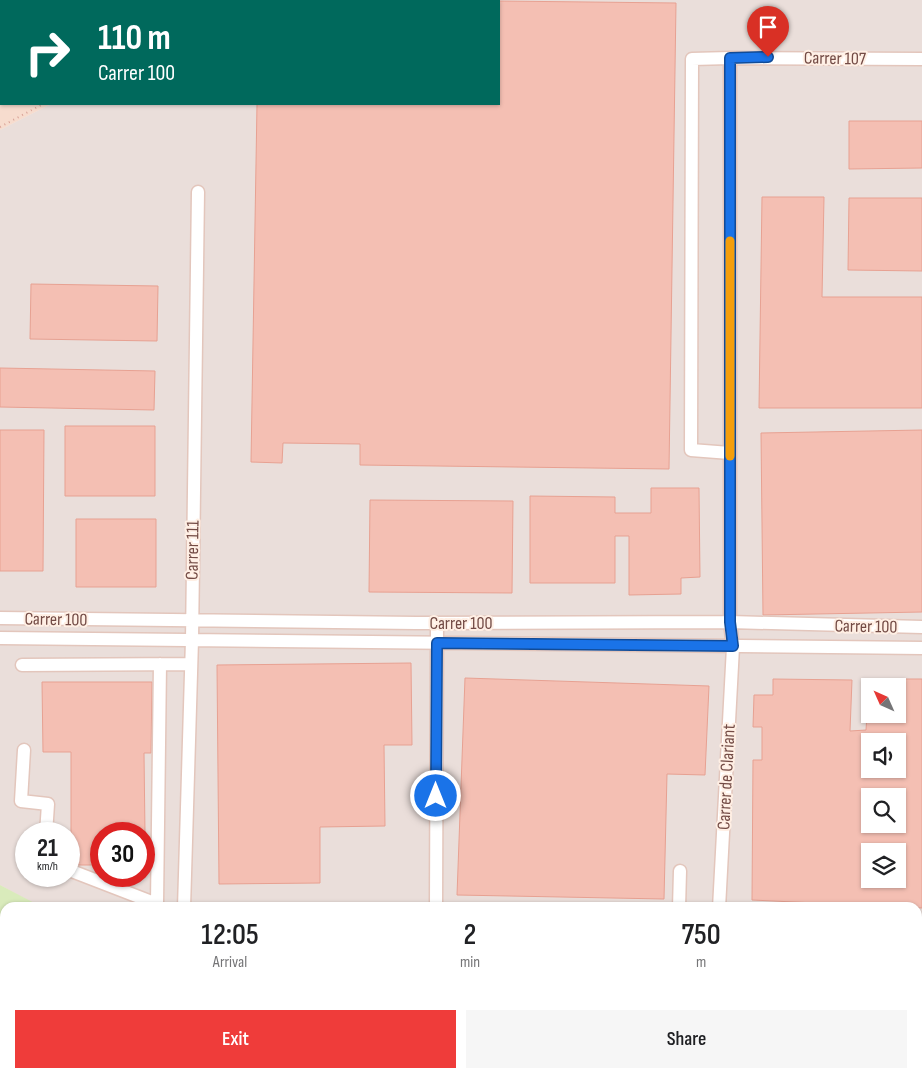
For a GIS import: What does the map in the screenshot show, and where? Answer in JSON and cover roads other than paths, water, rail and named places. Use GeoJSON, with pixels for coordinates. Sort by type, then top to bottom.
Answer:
{"type":"FeatureCollection","features":[{"type":"Feature","properties":{"kind":"street","name":"Carrer 107"},"geometry":{"type":"LineString","coordinates":[[730,453],[691,450],[692,59],[749,57],[922,59]]}},
{"type":"Feature","properties":{"kind":"street","name":"Carrer de Clariant"},"geometry":{"type":"LineString","coordinates":[[718,902],[733,646],[730,622],[730,58]]}},
{"type":"Feature","properties":{"kind":"street","name":"Carrer 111"},"geometry":{"type":"LineString","coordinates":[[184,902],[192,640],[198,192]]}},
{"type":"Feature","properties":{"kind":"street","name":"Carrer 100"},"geometry":{"type":"LineString","coordinates":[[0,618],[437,623],[730,622],[922,627]]}},
{"type":"Feature","properties":{"kind":"street"},"geometry":{"type":"LineString","coordinates":[[436,902],[437,623]]}},
{"type":"Feature","properties":{"kind":"street","name":"Carrer 100"},"geometry":{"type":"LineString","coordinates":[[0,638],[922,648]]}},
{"type":"Feature","properties":{"kind":"street"},"geometry":{"type":"LineString","coordinates":[[157,902],[160,664]]}},
{"type":"Feature","properties":{"kind":"street"},"geometry":{"type":"LineString","coordinates":[[22,665],[191,664]]}},
{"type":"Feature","properties":{"kind":"street"},"geometry":{"type":"LineString","coordinates":[[24,750],[21,801],[48,804],[47,822]]}},
{"type":"Feature","properties":{"kind":"street"},"geometry":{"type":"LineString","coordinates":[[679,902],[680,871]]}},
{"type":"Feature","properties":{"kind":"street"},"geometry":{"type":"LineString","coordinates":[[80,874],[152,902]]}}]}
